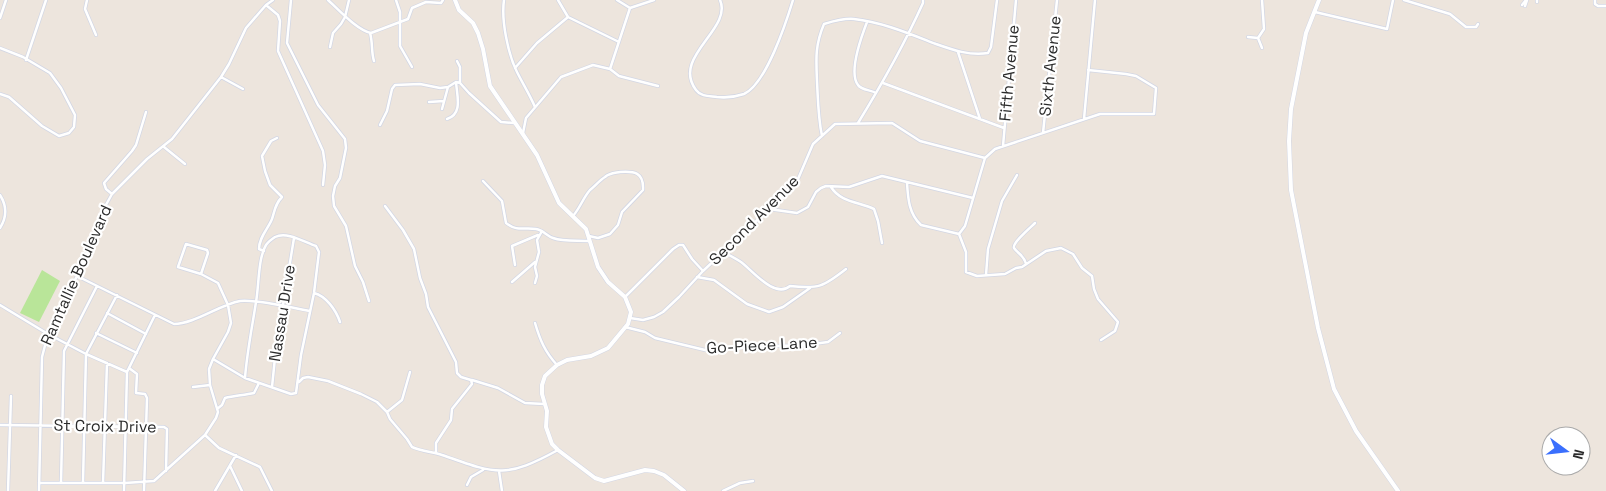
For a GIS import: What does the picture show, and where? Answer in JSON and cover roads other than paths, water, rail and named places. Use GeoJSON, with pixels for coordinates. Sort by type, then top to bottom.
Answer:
{"type":"FeatureCollection","features":[{"type":"Feature","properties":{"kind":"street"},"geometry":{"type":"LineString","coordinates":[[0,18],[6,0]]}},
{"type":"Feature","properties":{"kind":"street"},"geometry":{"type":"LineString","coordinates":[[26,60],[46,0]]}},
{"type":"Feature","properties":{"kind":"street"},"geometry":{"type":"LineString","coordinates":[[87,0],[85,9],[96,35]]}},
{"type":"Feature","properties":{"kind":"street","name":"Ramtallie Boulevard"},"geometry":{"type":"LineString","coordinates":[[39,491],[42,356],[48,334],[88,252],[102,212],[112,194],[147,159],[164,147],[221,76],[229,64],[246,28],[266,5],[273,0]]}},
{"type":"Feature","properties":{"kind":"street"},"geometry":{"type":"LineString","coordinates":[[291,0],[287,43],[318,105],[345,139],[346,148],[340,178],[335,186],[333,196],[334,206],[346,226],[355,266],[369,301]]}},
{"type":"Feature","properties":{"kind":"street"},"geometry":{"type":"LineString","coordinates":[[328,0],[345,17],[369,33],[374,61]]}},
{"type":"Feature","properties":{"kind":"street"},"geometry":{"type":"LineString","coordinates":[[330,47],[333,33],[345,17],[349,0]]}},
{"type":"Feature","properties":{"kind":"street"},"geometry":{"type":"LineString","coordinates":[[396,0],[400,12],[400,46],[412,67]]}},
{"type":"Feature","properties":{"kind":"street"},"geometry":{"type":"LineString","coordinates":[[369,33],[408,19],[412,8],[426,2],[441,3],[443,0]]}},
{"type":"Feature","properties":{"kind":"street"},"geometry":{"type":"LineString","coordinates":[[455,0],[459,10],[473,23],[482,49],[490,86],[543,165],[559,204],[586,229],[594,257],[602,274],[625,297],[631,312],[625,327],[608,348],[600,353],[567,360],[557,365],[545,376],[542,394],[546,404],[548,436],[558,450],[595,478],[604,481],[645,470],[654,471],[664,475],[684,491]]}},
{"type":"Feature","properties":{"kind":"street"},"geometry":{"type":"LineString","coordinates":[[504,0],[504,23],[515,68],[536,107]]}},
{"type":"Feature","properties":{"kind":"street"},"geometry":{"type":"LineString","coordinates":[[558,0],[568,17],[619,42]]}},
{"type":"Feature","properties":{"kind":"street"},"geometry":{"type":"LineString","coordinates":[[617,0],[630,8]]}},
{"type":"Feature","properties":{"kind":"street"},"geometry":{"type":"LineString","coordinates":[[630,8],[654,0]]}},
{"type":"Feature","properties":{"kind":"street"},"geometry":{"type":"LineString","coordinates":[[720,0],[722,5],[721,14],[714,29],[698,51],[691,65],[691,79],[696,90],[701,95],[727,98],[744,94],[754,86],[774,52],[792,0]]}},
{"type":"Feature","properties":{"kind":"street"},"geometry":{"type":"LineString","coordinates":[[858,123],[909,34],[923,0]]}},
{"type":"Feature","properties":{"kind":"street"},"geometry":{"type":"LineString","coordinates":[[822,136],[818,120],[815,61],[820,33],[824,24],[841,19],[854,19],[909,34],[958,52],[988,53],[991,47],[997,0]]}},
{"type":"Feature","properties":{"kind":"street","name":"Fifth Avenue"},"geometry":{"type":"LineString","coordinates":[[1004,146],[1016,0]]}},
{"type":"Feature","properties":{"kind":"street","name":"Sixth Avenue"},"geometry":{"type":"LineString","coordinates":[[1043,133],[1057,0]]}},
{"type":"Feature","properties":{"kind":"street"},"geometry":{"type":"LineString","coordinates":[[1084,119],[1095,0]]}},
{"type":"Feature","properties":{"kind":"street"},"geometry":{"type":"LineString","coordinates":[[1258,38],[1264,29],[1262,0]]}},
{"type":"Feature","properties":{"kind":"street"},"geometry":{"type":"LineString","coordinates":[[1319,0],[1301,53],[1291,109],[1288,141],[1291,190],[1318,328],[1334,389],[1356,431],[1398,491]]}},
{"type":"Feature","properties":{"kind":"street"},"geometry":{"type":"LineString","coordinates":[[1314,11],[1387,28],[1394,0]]}},
{"type":"Feature","properties":{"kind":"street"},"geometry":{"type":"LineString","coordinates":[[1404,0],[1450,14],[1466,27],[1476,27],[1478,24]]}},
{"type":"Feature","properties":{"kind":"street"},"geometry":{"type":"LineString","coordinates":[[1524,5],[1526,0]]}},
{"type":"Feature","properties":{"kind":"street"},"geometry":{"type":"LineString","coordinates":[[1595,0],[1595,4],[1598,6],[1606,6]]}},
{"type":"Feature","properties":{"kind":"street"},"geometry":{"type":"LineString","coordinates":[[266,5],[278,15],[280,21],[278,51],[323,151],[323,185]]}},
{"type":"Feature","properties":{"kind":"street"},"geometry":{"type":"LineString","coordinates":[[610,69],[630,8]]}},
{"type":"Feature","properties":{"kind":"street"},"geometry":{"type":"LineString","coordinates":[[515,68],[537,43],[568,17]]}},
{"type":"Feature","properties":{"kind":"street"},"geometry":{"type":"LineString","coordinates":[[867,22],[856,50],[856,81],[859,87],[876,93]]}},
{"type":"Feature","properties":{"kind":"street"},"geometry":{"type":"LineString","coordinates":[[1248,38],[1258,38]]}},
{"type":"Feature","properties":{"kind":"street"},"geometry":{"type":"LineString","coordinates":[[1258,38],[1262,48]]}},
{"type":"Feature","properties":{"kind":"street"},"geometry":{"type":"LineString","coordinates":[[0,48],[50,73],[61,88],[75,115],[74,127],[69,133],[59,136],[42,126],[9,97],[0,94]]}},
{"type":"Feature","properties":{"kind":"street"},"geometry":{"type":"LineString","coordinates":[[958,52],[980,119]]}},
{"type":"Feature","properties":{"kind":"street"},"geometry":{"type":"LineString","coordinates":[[457,61],[460,67],[460,83]]}},
{"type":"Feature","properties":{"kind":"street"},"geometry":{"type":"LineString","coordinates":[[523,134],[526,118],[561,77],[593,65],[610,69],[619,76],[658,86]]}},
{"type":"Feature","properties":{"kind":"street"},"geometry":{"type":"LineString","coordinates":[[959,234],[964,226],[985,158],[995,149],[1100,114],[1154,114],[1156,88],[1136,76],[1088,70]]}},
{"type":"Feature","properties":{"kind":"street"},"geometry":{"type":"LineString","coordinates":[[221,76],[243,89]]}},
{"type":"Feature","properties":{"kind":"street"},"geometry":{"type":"LineString","coordinates":[[380,125],[387,111],[392,88],[395,85],[420,84],[448,87],[456,82],[460,83],[468,93],[500,122],[514,123]]}},
{"type":"Feature","properties":{"kind":"street"},"geometry":{"type":"LineString","coordinates":[[447,119],[453,117],[457,111],[456,82]]}},
{"type":"Feature","properties":{"kind":"street"},"geometry":{"type":"LineString","coordinates":[[883,82],[1004,128]]}},
{"type":"Feature","properties":{"kind":"street"},"geometry":{"type":"LineString","coordinates":[[442,109],[448,87]]}},
{"type":"Feature","properties":{"kind":"street"},"geometry":{"type":"LineString","coordinates":[[429,102],[444,101]]}},
{"type":"Feature","properties":{"kind":"street"},"geometry":{"type":"LineString","coordinates":[[112,194],[106,189],[104,183],[132,151],[146,112]]}},
{"type":"Feature","properties":{"kind":"street","name":"Second Avenue"},"geometry":{"type":"LineString","coordinates":[[630,318],[643,320],[663,312],[798,179],[810,150],[835,124],[892,123],[920,141],[985,158]]}},
{"type":"Feature","properties":{"kind":"street"},"geometry":{"type":"LineString","coordinates":[[264,251],[259,248],[259,242],[271,220],[275,206],[282,197],[270,186],[264,171],[262,156],[271,141],[278,138]]}},
{"type":"Feature","properties":{"kind":"street"},"geometry":{"type":"LineString","coordinates":[[164,147],[185,164]]}},
{"type":"Feature","properties":{"kind":"street"},"geometry":{"type":"LineString","coordinates":[[483,181],[502,201],[506,223],[512,228],[524,230],[538,229],[552,238],[598,238],[610,234],[618,225],[622,212],[643,190],[644,185],[640,177],[636,172],[627,171],[614,172],[606,176],[589,191],[578,211],[573,216]]}},
{"type":"Feature","properties":{"kind":"street"},"geometry":{"type":"LineString","coordinates":[[986,275],[988,249],[999,217],[1002,201],[1017,174]]}},
{"type":"Feature","properties":{"kind":"street"},"geometry":{"type":"LineString","coordinates":[[769,209],[798,213],[808,208],[818,190],[826,186],[849,187],[882,176],[973,198]]}},
{"type":"Feature","properties":{"kind":"street"},"geometry":{"type":"LineString","coordinates":[[907,182],[908,203],[917,221],[921,225],[959,234]]}},
{"type":"Feature","properties":{"kind":"street"},"geometry":{"type":"LineString","coordinates":[[830,187],[839,196],[853,203],[874,209],[882,243]]}},
{"type":"Feature","properties":{"kind":"street"},"geometry":{"type":"LineString","coordinates":[[0,195],[6,213],[0,228]]}},
{"type":"Feature","properties":{"kind":"street"},"geometry":{"type":"LineString","coordinates":[[385,206],[403,230],[414,249],[428,307],[456,362],[457,373],[498,388],[525,403],[546,404]]}},
{"type":"Feature","properties":{"kind":"street"},"geometry":{"type":"LineString","coordinates":[[1026,264],[1022,255],[1014,247],[1014,242],[1035,223]]}},
{"type":"Feature","properties":{"kind":"street"},"geometry":{"type":"LineString","coordinates":[[515,265],[512,246],[538,235],[542,231]]}},
{"type":"Feature","properties":{"kind":"street"},"geometry":{"type":"LineString","coordinates":[[959,234],[966,252],[966,272],[977,276],[1005,274],[1052,249],[1061,248],[1073,254],[1077,262],[1092,276],[1098,299],[1118,322],[1115,331],[1101,340]]}},
{"type":"Feature","properties":{"kind":"street"},"geometry":{"type":"LineString","coordinates":[[535,283],[537,276],[535,267],[539,252],[538,235]]}},
{"type":"Feature","properties":{"kind":"street"},"geometry":{"type":"LineString","coordinates":[[212,359],[244,378],[291,394],[296,393],[301,355],[314,293],[318,248],[316,246],[294,238],[277,236],[266,245],[248,339],[244,378]]}},
{"type":"Feature","properties":{"kind":"street","name":"Nassau Drive"},"geometry":{"type":"LineString","coordinates":[[272,388],[276,348],[294,238]]}},
{"type":"Feature","properties":{"kind":"street"},"geometry":{"type":"LineString","coordinates":[[39,482],[145,483],[154,481],[205,435],[216,418],[217,409],[210,385],[209,370],[212,359],[230,328],[230,315],[228,305],[218,282],[201,274],[178,267],[186,244],[207,250],[208,253],[201,274]]}},
{"type":"Feature","properties":{"kind":"street"},"geometry":{"type":"LineString","coordinates":[[625,297],[679,244],[683,246],[704,271]]}},
{"type":"Feature","properties":{"kind":"street"},"geometry":{"type":"LineString","coordinates":[[723,252],[740,261],[754,275],[776,290],[785,290],[790,286],[811,288],[828,284],[846,269]]}},
{"type":"Feature","properties":{"kind":"street"},"geometry":{"type":"LineString","coordinates":[[512,282],[536,261]]}},
{"type":"Feature","properties":{"kind":"street"},"geometry":{"type":"LineString","coordinates":[[77,276],[174,324],[180,324],[242,301],[310,311]]}},
{"type":"Feature","properties":{"kind":"street"},"geometry":{"type":"LineString","coordinates":[[697,278],[714,280],[747,304],[769,312],[783,307],[811,288]]}},
{"type":"Feature","properties":{"kind":"street"},"geometry":{"type":"LineString","coordinates":[[61,483],[64,351],[97,286]]}},
{"type":"Feature","properties":{"kind":"street"},"geometry":{"type":"LineString","coordinates":[[314,293],[326,298],[340,322]]}},
{"type":"Feature","properties":{"kind":"street"},"geometry":{"type":"LineString","coordinates":[[83,482],[86,354],[117,295]]}},
{"type":"Feature","properties":{"kind":"street"},"geometry":{"type":"LineString","coordinates":[[0,305],[48,334],[86,354],[127,372]]}},
{"type":"Feature","properties":{"kind":"street"},"geometry":{"type":"LineString","coordinates":[[107,313],[146,334]]}},
{"type":"Feature","properties":{"kind":"street"},"geometry":{"type":"LineString","coordinates":[[124,491],[127,372],[156,315]]}},
{"type":"Feature","properties":{"kind":"street"},"geometry":{"type":"LineString","coordinates":[[534,323],[542,346],[547,355],[557,365]]}},
{"type":"Feature","properties":{"kind":"street","name":"Go-Piece Lane"},"geometry":{"type":"LineString","coordinates":[[625,327],[645,332],[655,338],[705,350],[813,344],[828,342],[840,333]]}},
{"type":"Feature","properties":{"kind":"street"},"geometry":{"type":"LineString","coordinates":[[96,333],[137,353]]}},
{"type":"Feature","properties":{"kind":"street"},"geometry":{"type":"LineString","coordinates":[[103,483],[107,364]]}},
{"type":"Feature","properties":{"kind":"street"},"geometry":{"type":"LineString","coordinates":[[129,368],[137,374],[136,393],[146,395],[144,491]]}},
{"type":"Feature","properties":{"kind":"street"},"geometry":{"type":"LineString","coordinates":[[388,412],[402,400],[410,372]]}},
{"type":"Feature","properties":{"kind":"street"},"geometry":{"type":"LineString","coordinates":[[298,383],[306,377],[328,381],[369,397],[388,412],[390,419],[412,447],[436,453],[483,470],[498,471],[525,467],[558,450]]}},
{"type":"Feature","properties":{"kind":"street"},"geometry":{"type":"LineString","coordinates":[[436,453],[436,443],[451,420],[452,409],[472,384],[472,380]]}},
{"type":"Feature","properties":{"kind":"street"},"geometry":{"type":"LineString","coordinates":[[217,409],[222,405],[225,398],[254,393],[259,383]]}},
{"type":"Feature","properties":{"kind":"street"},"geometry":{"type":"LineString","coordinates":[[193,387],[210,385]]}},
{"type":"Feature","properties":{"kind":"street"},"geometry":{"type":"LineString","coordinates":[[8,491],[11,396]]}},
{"type":"Feature","properties":{"kind":"street","name":"St Croix Drive"},"geometry":{"type":"LineString","coordinates":[[0,425],[164,427],[166,429],[166,471]]}},
{"type":"Feature","properties":{"kind":"street"},"geometry":{"type":"LineString","coordinates":[[205,435],[216,446],[260,467],[272,491]]}},
{"type":"Feature","properties":{"kind":"street"},"geometry":{"type":"LineString","coordinates":[[215,491],[236,455]]}},
{"type":"Feature","properties":{"kind":"street"},"geometry":{"type":"LineString","coordinates":[[230,466],[242,491]]}},
{"type":"Feature","properties":{"kind":"street"},"geometry":{"type":"LineString","coordinates":[[467,484],[471,477],[483,470]]}},
{"type":"Feature","properties":{"kind":"street"},"geometry":{"type":"LineString","coordinates":[[498,471],[502,491]]}},
{"type":"Feature","properties":{"kind":"street"},"geometry":{"type":"LineString","coordinates":[[723,491],[740,482],[753,481]]}}]}
